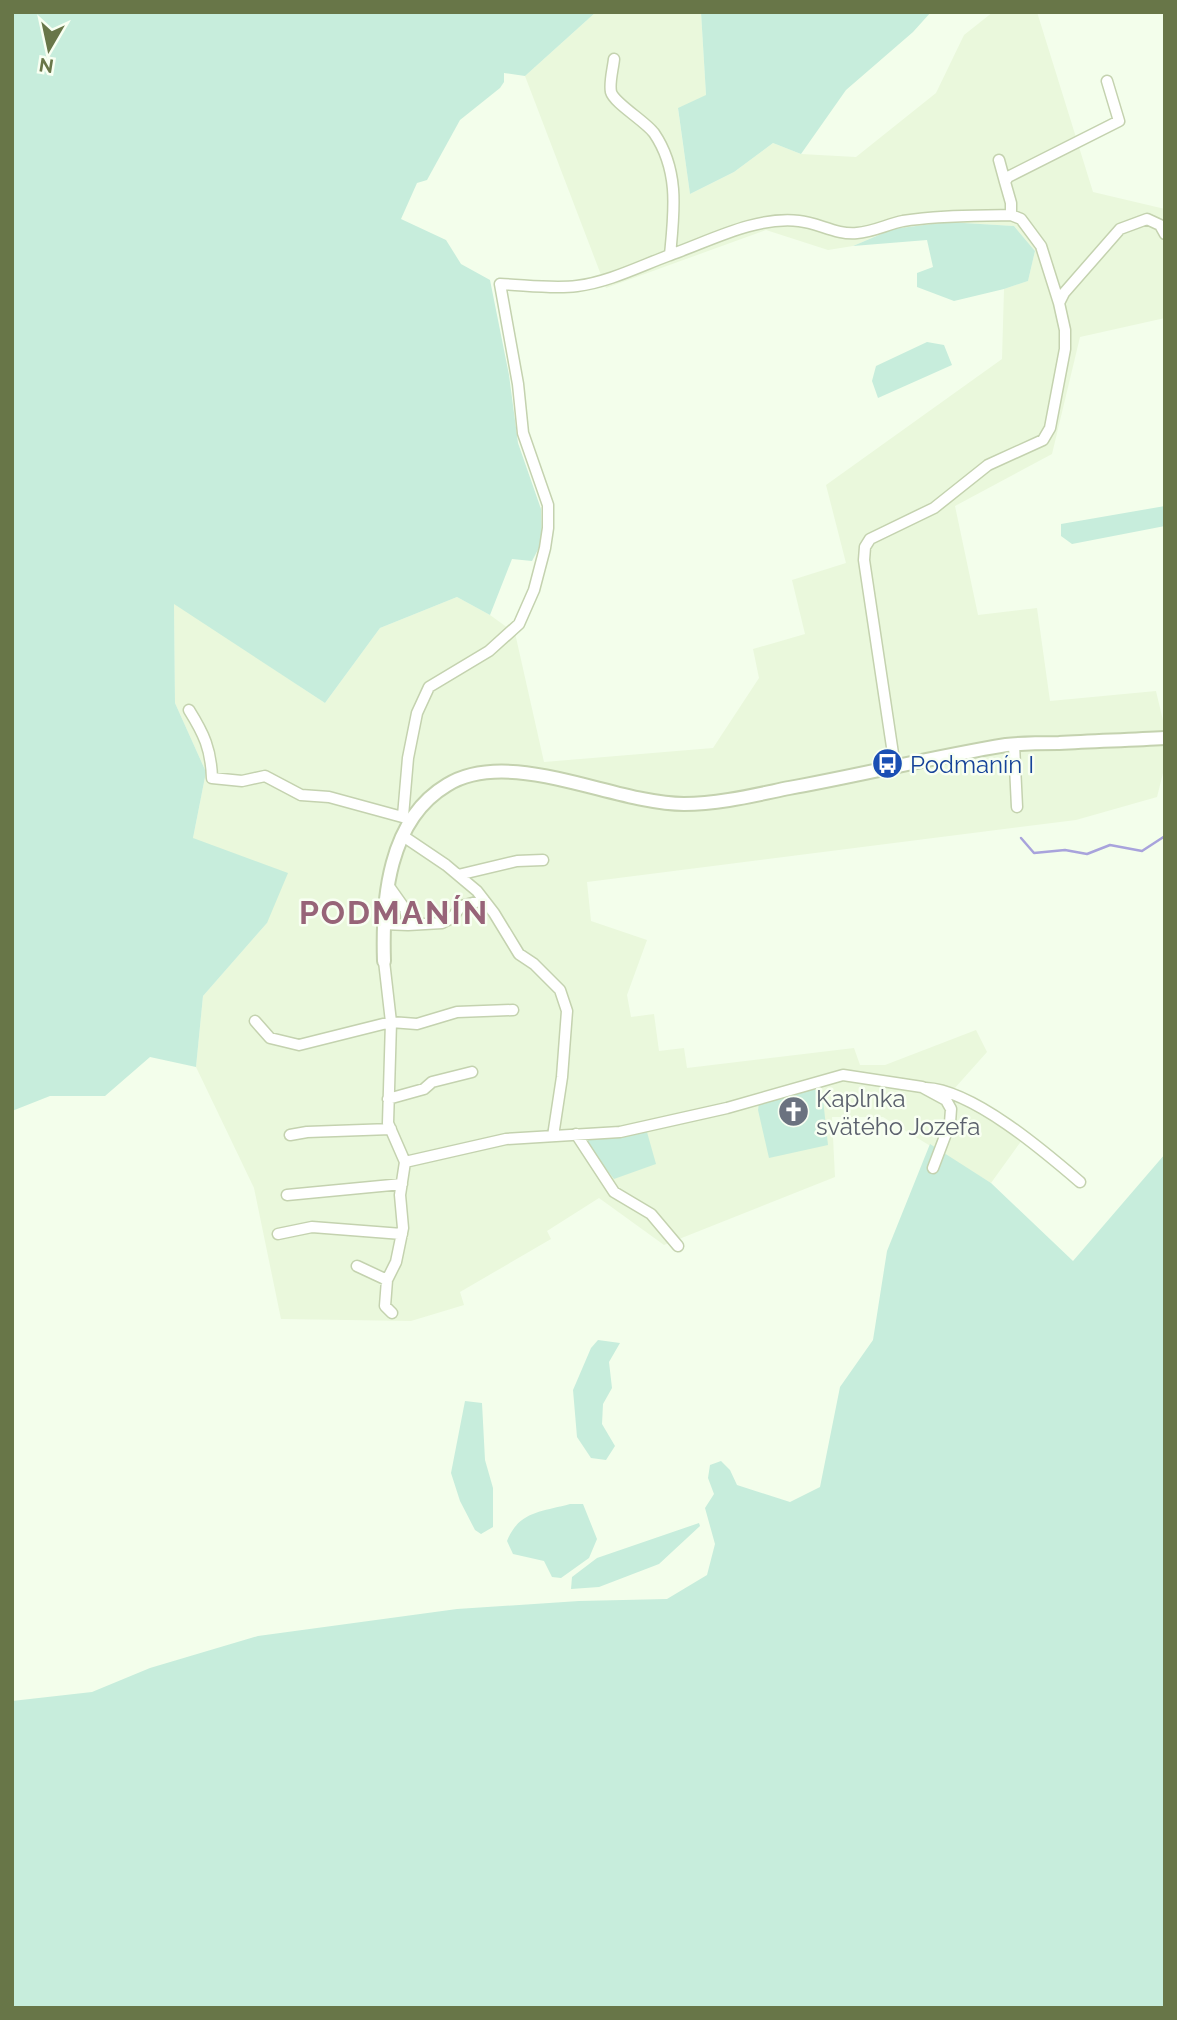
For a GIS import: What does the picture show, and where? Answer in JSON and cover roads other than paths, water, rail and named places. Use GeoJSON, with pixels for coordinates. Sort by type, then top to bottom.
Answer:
{"type":"FeatureCollection","features":[{"type":"Feature","properties":{"kind":"street"},"geometry":{"type":"LineString","coordinates":[[614,59],[611,91],[617,102],[630,109],[654,133],[673,178],[676,202],[670,255]]}},
{"type":"Feature","properties":{"kind":"street"},"geometry":{"type":"LineString","coordinates":[[1006,183],[1013,173],[1119,121],[1107,81]]}},
{"type":"Feature","properties":{"kind":"street"},"geometry":{"type":"LineString","coordinates":[[999,160],[1012,203],[1011,215]]}},
{"type":"Feature","properties":{"kind":"street"},"geometry":{"type":"LineString","coordinates":[[393,1313],[385,1306],[387,1280],[396,1262],[402,1234],[400,1195],[405,1162],[388,1123],[391,1022],[383,924],[388,884],[407,818],[408,758],[417,713],[429,687],[489,651],[519,624],[534,590],[548,528],[548,505],[523,433],[518,384],[500,284],[556,287],[600,281],[763,222],[802,221],[835,231],[854,233],[901,221],[933,218],[1011,215],[1021,219],[1041,246],[1065,330],[1065,349],[1050,428],[1043,440],[988,465],[934,508],[870,539],[865,547],[864,560],[895,767]]}},
{"type":"Feature","properties":{"kind":"street"},"geometry":{"type":"LineString","coordinates":[[1059,303],[1120,229],[1147,219],[1160,225],[1165,234]]}},
{"type":"Feature","properties":{"kind":"street"},"geometry":{"type":"LineString","coordinates":[[189,710],[204,733],[211,756],[212,778],[242,781],[265,776],[301,795],[329,797],[407,818]]}},
{"type":"Feature","properties":{"kind":"street"},"geometry":{"type":"LineString","coordinates":[[407,818],[446,785],[476,774],[523,773],[659,802],[685,804],[762,793],[1014,745],[1165,738]]}},
{"type":"Feature","properties":{"kind":"street"},"geometry":{"type":"LineString","coordinates":[[1014,745],[1017,807]]}},
{"type":"Feature","properties":{"kind":"street"},"geometry":{"type":"LineString","coordinates":[[403,836],[458,874],[484,900],[519,954],[534,964],[560,990],[567,1011],[562,1077],[552,1136]]}},
{"type":"Feature","properties":{"kind":"street"},"geometry":{"type":"LineString","coordinates":[[458,874],[517,861],[543,860]]}},
{"type":"Feature","properties":{"kind":"street"},"geometry":{"type":"LineString","coordinates":[[388,884],[405,909],[408,925]]}},
{"type":"Feature","properties":{"kind":"street"},"geometry":{"type":"LineString","coordinates":[[383,924],[442,923],[452,918],[461,906],[484,900]]}},
{"type":"Feature","properties":{"kind":"street"},"geometry":{"type":"LineString","coordinates":[[255,1021],[270,1038],[299,1045],[391,1022],[417,1024],[457,1012],[513,1010]]}},
{"type":"Feature","properties":{"kind":"street"},"geometry":{"type":"LineString","coordinates":[[388,1099],[424,1089],[432,1082],[472,1072]]}},
{"type":"Feature","properties":{"kind":"street"},"geometry":{"type":"LineString","coordinates":[[405,1162],[506,1139],[620,1132],[727,1108],[843,1075],[937,1088],[973,1104],[1017,1132],[1080,1182]]}},
{"type":"Feature","properties":{"kind":"street"},"geometry":{"type":"LineString","coordinates":[[922,1087],[946,1100],[951,1110],[950,1123],[933,1168]]}},
{"type":"Feature","properties":{"kind":"street"},"geometry":{"type":"LineString","coordinates":[[290,1135],[391,1129]]}},
{"type":"Feature","properties":{"kind":"street"},"geometry":{"type":"LineString","coordinates":[[576,1134],[614,1192],[651,1214],[678,1246]]}},
{"type":"Feature","properties":{"kind":"street"},"geometry":{"type":"LineString","coordinates":[[287,1195],[402,1184]]}},
{"type":"Feature","properties":{"kind":"street"},"geometry":{"type":"LineString","coordinates":[[278,1234],[312,1227],[402,1234]]}},
{"type":"Feature","properties":{"kind":"street"},"geometry":{"type":"LineString","coordinates":[[357,1266],[387,1280]]}},
{"type":"Feature","properties":{"kind":"waterway"},"geometry":{"type":"LineString","coordinates":[[1021,838],[1034,853],[1065,850],[1087,854],[1110,845],[1142,851],[1165,836]]}},
{"type":"Feature","properties":{"kind":"place","name":"Podmanín I"},"geometry":{"type":"Point","coordinates":[887,764]}},
{"type":"Feature","properties":{"kind":"place","name":"Kaplnka svätého Jozefa"},"geometry":{"type":"Point","coordinates":[793,1112]}},
{"type":"Feature","properties":{"kind":"district","name":"PODMANÍN"},"geometry":{"type":"Point","coordinates":[394,912]}}]}
